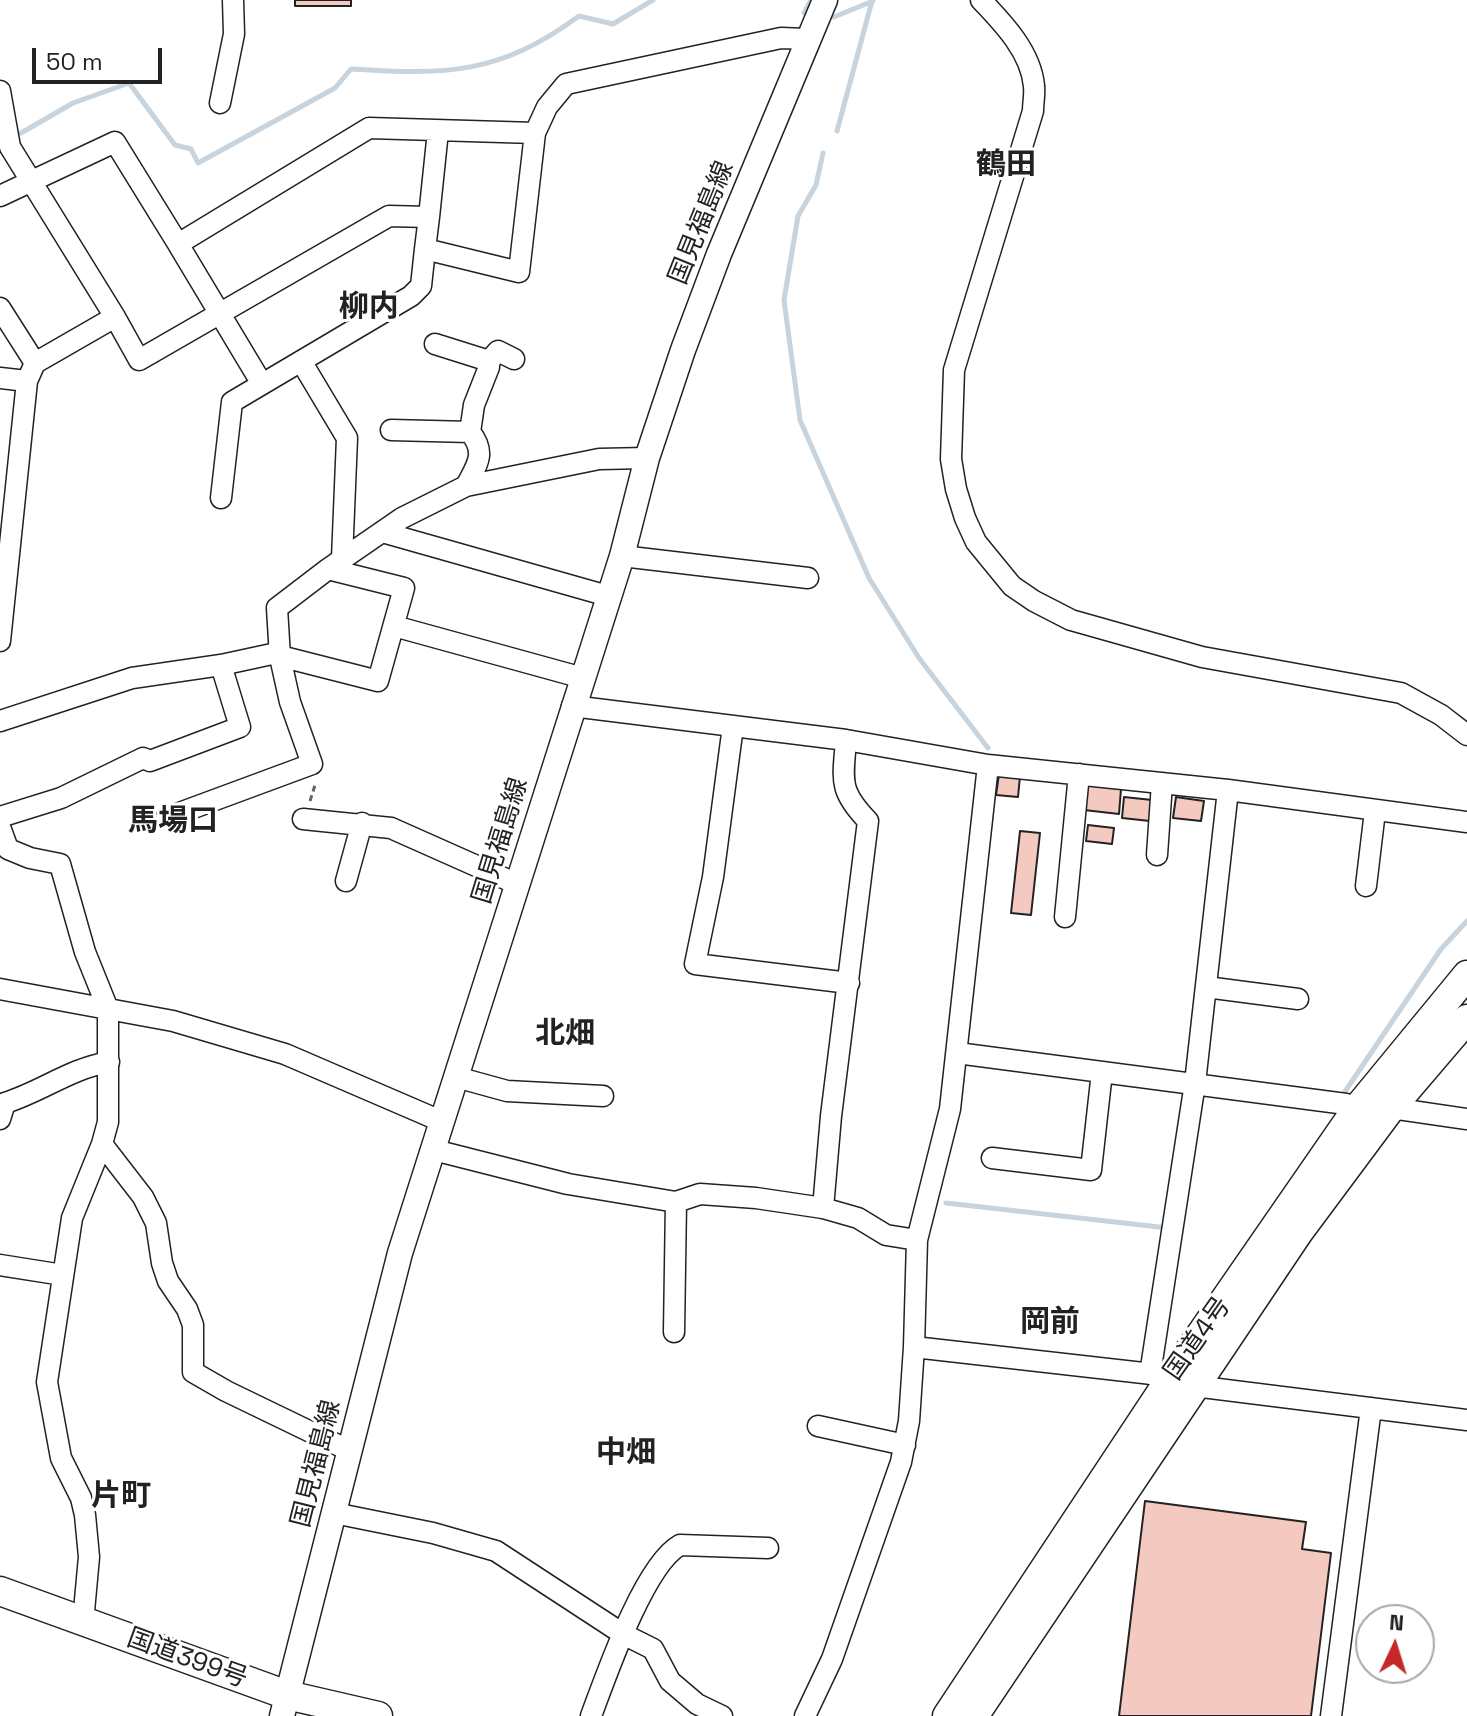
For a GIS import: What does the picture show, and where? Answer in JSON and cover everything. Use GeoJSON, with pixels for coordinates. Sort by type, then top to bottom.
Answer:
{"type":"FeatureCollection","features":[{"type":"Feature","properties":{"kind":"highway","name":"国道4号"},"geometry":{"type":"LineString","coordinates":[[947,1716],[1356,1110],[1467,975]]}},
{"type":"Feature","properties":{"kind":"highway","name":"国道4号"},"geometry":{"type":"LineString","coordinates":[[974,1716],[1172,1379],[1298,1233],[1391,1108],[1467,1019]]}},
{"type":"Feature","properties":{"kind":"highway","name":"国道399号"},"geometry":{"type":"LineString","coordinates":[[0,1591],[83,1622],[284,1706],[378,1716]]}},
{"type":"Feature","properties":{"kind":"main road","name":"国見福島線"},"geometry":{"type":"LineString","coordinates":[[284,1706],[400,1253],[622,556],[647,458],[719,254],[825,0]]}},
{"type":"Feature","properties":{"kind":"street"},"geometry":{"type":"LineString","coordinates":[[220,103],[234,34],[233,0]]}},
{"type":"Feature","properties":{"kind":"street"},"geometry":{"type":"LineString","coordinates":[[981,0],[1011,34],[1026,59],[1034,85],[1033,111],[954,370],[951,459],[965,518],[976,542],[1012,586],[1071,620],[1202,657],[1401,693],[1441,715],[1467,735]]}},
{"type":"Feature","properties":{"kind":"street"},"geometry":{"type":"LineString","coordinates":[[425,249],[519,272],[535,133],[547,107],[566,84],[781,38],[807,39]]}},
{"type":"Feature","properties":{"kind":"street"},"geometry":{"type":"LineString","coordinates":[[0,91],[10,147],[139,360],[389,216],[429,217]]}},
{"type":"Feature","properties":{"kind":"street"},"geometry":{"type":"LineString","coordinates":[[178,244],[369,128],[535,133]]}},
{"type":"Feature","properties":{"kind":"street"},"geometry":{"type":"LineString","coordinates":[[221,498],[232,402],[411,296],[421,286],[438,131]]}},
{"type":"Feature","properties":{"kind":"street"},"geometry":{"type":"LineString","coordinates":[[0,196],[115,142],[262,384]]}},
{"type":"Feature","properties":{"kind":"street"},"geometry":{"type":"LineString","coordinates":[[0,308],[31,372],[10,476],[0,641]]}},
{"type":"Feature","properties":{"kind":"street"},"geometry":{"type":"LineString","coordinates":[[0,378],[31,372],[115,317]]}},
{"type":"Feature","properties":{"kind":"street"},"geometry":{"type":"LineString","coordinates":[[435,344],[489,361]]}},
{"type":"Feature","properties":{"kind":"street"},"geometry":{"type":"LineString","coordinates":[[466,486],[479,461],[479,443],[470,432],[474,405],[489,361],[498,351],[514,359]]}},
{"type":"Feature","properties":{"kind":"street"},"geometry":{"type":"LineString","coordinates":[[301,361],[347,438],[335,564]]}},
{"type":"Feature","properties":{"kind":"street"},"geometry":{"type":"LineString","coordinates":[[391,430],[470,432]]}},
{"type":"Feature","properties":{"kind":"street"},"geometry":{"type":"LineString","coordinates":[[166,818],[312,764],[290,702],[280,657],[277,608],[335,564],[432,501],[466,486],[599,459],[647,458]]}},
{"type":"Feature","properties":{"kind":"street"},"geometry":{"type":"LineString","coordinates":[[382,532],[608,596]]}},
{"type":"Feature","properties":{"kind":"street"},"geometry":{"type":"LineString","coordinates":[[622,556],[808,578]]}},
{"type":"Feature","properties":{"kind":"street"},"geometry":{"type":"LineString","coordinates":[[0,721],[132,678],[272,654],[378,681],[404,588],[335,564]]}},
{"type":"Feature","properties":{"kind":"street"},"geometry":{"type":"LineString","coordinates":[[394,626],[583,678]]}},
{"type":"Feature","properties":{"kind":"street"},"geometry":{"type":"LineString","coordinates":[[0,817],[61,798],[143,758],[150,761],[240,727],[221,665]]}},
{"type":"Feature","properties":{"kind":"street"},"geometry":{"type":"LineString","coordinates":[[572,706],[846,740],[988,765],[1228,790],[1467,822]]}},
{"type":"Feature","properties":{"kind":"street"},"geometry":{"type":"LineString","coordinates":[[733,726],[713,877],[695,964],[849,983]]}},
{"type":"Feature","properties":{"kind":"street"},"geometry":{"type":"LineString","coordinates":[[823,1208],[831,1116],[868,821],[853,804],[843,784],[846,740]]}},
{"type":"Feature","properties":{"kind":"street"},"geometry":{"type":"LineString","coordinates":[[805,1716],[832,1659],[905,1445],[914,1347],[917,1240],[950,1109],[988,765]]}},
{"type":"Feature","properties":{"kind":"street"},"geometry":{"type":"LineString","coordinates":[[1065,917],[1079,774]]}},
{"type":"Feature","properties":{"kind":"street"},"geometry":{"type":"LineString","coordinates":[[1157,855],[1162,783]]}},
{"type":"Feature","properties":{"kind":"street"},"geometry":{"type":"LineString","coordinates":[[1172,1379],[1192,1081],[1228,790]]}},
{"type":"Feature","properties":{"kind":"street"},"geometry":{"type":"LineString","coordinates":[[1366,886],[1375,811]]}},
{"type":"Feature","properties":{"kind":"street"},"geometry":{"type":"LineString","coordinates":[[303,819],[391,828],[517,884]]}},
{"type":"Feature","properties":{"kind":"street"},"geometry":{"type":"LineString","coordinates":[[346,881],[362,823]]}},
{"type":"Feature","properties":{"kind":"street"},"geometry":{"type":"LineString","coordinates":[[0,827],[8,849],[30,858],[60,864],[85,952],[108,1009],[108,1122],[72,1218],[47,1382],[61,1458],[81,1498],[85,1515],[89,1557],[83,1622]]}},
{"type":"Feature","properties":{"kind":"street"},"geometry":{"type":"LineString","coordinates":[[1206,987],[1298,999]]}},
{"type":"Feature","properties":{"kind":"street"},"geometry":{"type":"LineString","coordinates":[[0,989],[173,1021],[285,1054],[443,1122]]}},
{"type":"Feature","properties":{"kind":"street"},"geometry":{"type":"LineString","coordinates":[[957,1053],[1192,1081],[1346,1104],[1356,1110]]}},
{"type":"Feature","properties":{"kind":"street"},"geometry":{"type":"LineString","coordinates":[[0,1119],[5,1103],[24,1097],[69,1072],[109,1062]]}},
{"type":"Feature","properties":{"kind":"street"},"geometry":{"type":"LineString","coordinates":[[992,1158],[1091,1170],[1102,1072]]}},
{"type":"Feature","properties":{"kind":"street"},"geometry":{"type":"LineString","coordinates":[[456,1077],[507,1091],[603,1096]]}},
{"type":"Feature","properties":{"kind":"street"},"geometry":{"type":"LineString","coordinates":[[1391,1108],[1467,1119]]}},
{"type":"Feature","properties":{"kind":"street"},"geometry":{"type":"LineString","coordinates":[[102,1144],[143,1197],[156,1223],[168,1281],[187,1309],[193,1325],[193,1372],[348,1450]]}},
{"type":"Feature","properties":{"kind":"street"},"geometry":{"type":"LineString","coordinates":[[434,1150],[568,1184],[676,1202],[700,1194],[823,1208],[858,1218],[886,1235],[917,1240]]}},
{"type":"Feature","properties":{"kind":"street"},"geometry":{"type":"LineString","coordinates":[[674,1332],[676,1202]]}},
{"type":"Feature","properties":{"kind":"street"},"geometry":{"type":"LineString","coordinates":[[0,1265],[63,1275]]}},
{"type":"Feature","properties":{"kind":"street"},"geometry":{"type":"LineString","coordinates":[[914,1347],[1467,1420]]}},
{"type":"Feature","properties":{"kind":"street"},"geometry":{"type":"LineString","coordinates":[[1331,1716],[1371,1408]]}},
{"type":"Feature","properties":{"kind":"street"},"geometry":{"type":"LineString","coordinates":[[818,1426],[905,1445]]}},
{"type":"Feature","properties":{"kind":"street"},"geometry":{"type":"LineString","coordinates":[[334,1513],[433,1533],[496,1551],[623,1634],[653,1649],[670,1681],[697,1704],[722,1716]]}},
{"type":"Feature","properties":{"kind":"street"},"geometry":{"type":"LineString","coordinates":[[591,1716],[623,1634],[653,1576],[672,1549],[680,1545],[768,1548]]}},
{"type":"Feature","properties":{"kind":"path"},"geometry":{"type":"LineString","coordinates":[[303,819],[318,777],[312,764]]}},
{"type":"Feature","properties":{"kind":"building"},"geometry":{"type":"Polygon","coordinates":[[[295,0],[351,0],[351,6],[295,6],[295,0]]]}},
{"type":"Feature","properties":{"kind":"building"},"geometry":{"type":"Polygon","coordinates":[[[999,774],[1020,776],[1018,797],[996,795],[999,774]]]}},
{"type":"Feature","properties":{"kind":"building"},"geometry":{"type":"Polygon","coordinates":[[[1086,785],[1121,789],[1119,814],[1084,810],[1086,785]]]}},
{"type":"Feature","properties":{"kind":"building"},"geometry":{"type":"Polygon","coordinates":[[[1124,797],[1152,800],[1150,821],[1122,818],[1124,797]]]}},
{"type":"Feature","properties":{"kind":"building"},"geometry":{"type":"Polygon","coordinates":[[[1176,797],[1204,801],[1201,821],[1173,818],[1176,797]]]}},
{"type":"Feature","properties":{"kind":"building"},"geometry":{"type":"Polygon","coordinates":[[[1088,825],[1114,828],[1112,844],[1086,841],[1088,825]]]}},
{"type":"Feature","properties":{"kind":"building"},"geometry":{"type":"Polygon","coordinates":[[[1020,831],[1040,833],[1031,915],[1011,913],[1020,831]]]}},
{"type":"Feature","properties":{"kind":"building"},"geometry":{"type":"Polygon","coordinates":[[[1145,1501],[1306,1522],[1302,1549],[1331,1553],[1311,1716],[1119,1716],[1145,1501]]]}},
{"type":"Feature","properties":{"kind":"waterway"},"geometry":{"type":"LineString","coordinates":[[21,133],[73,103],[129,83],[175,145],[191,149],[198,163],[335,88],[351,69],[415,72],[471,67],[523,50],[579,16],[613,24],[653,0]]}},
{"type":"Feature","properties":{"kind":"waterway"},"geometry":{"type":"LineString","coordinates":[[804,13],[811,0]]}},
{"type":"Feature","properties":{"kind":"waterway"},"geometry":{"type":"LineString","coordinates":[[837,131],[872,1]]}},
{"type":"Feature","properties":{"kind":"waterway"},"geometry":{"type":"LineString","coordinates":[[834,17],[873,1]]}},
{"type":"Feature","properties":{"kind":"waterway"},"geometry":{"type":"LineString","coordinates":[[823,153],[816,185],[798,216],[784,300],[800,420],[869,578],[919,658],[988,748]]}},
{"type":"Feature","properties":{"kind":"waterway"},"geometry":{"type":"LineString","coordinates":[[1340,1099],[1441,949],[1467,921]]}},
{"type":"Feature","properties":{"kind":"waterway"},"geometry":{"type":"LineString","coordinates":[[946,1203],[1168,1228]]}},
{"type":"Feature","properties":{"kind":"district","name":"鶴田"},"geometry":{"type":"Point","coordinates":[1006,166]}},
{"type":"Feature","properties":{"kind":"district","name":"柳内"},"geometry":{"type":"Point","coordinates":[369,308]}},
{"type":"Feature","properties":{"kind":"district","name":"馬場口"},"geometry":{"type":"Point","coordinates":[173,822]}},
{"type":"Feature","properties":{"kind":"district","name":"北畑"},"geometry":{"type":"Point","coordinates":[565,1035]}},
{"type":"Feature","properties":{"kind":"district","name":"岡前"},"geometry":{"type":"Point","coordinates":[1050,1323]}},
{"type":"Feature","properties":{"kind":"district","name":"中畑"},"geometry":{"type":"Point","coordinates":[626,1454]}},
{"type":"Feature","properties":{"kind":"district","name":"片町"},"geometry":{"type":"Point","coordinates":[121,1497]}}]}
